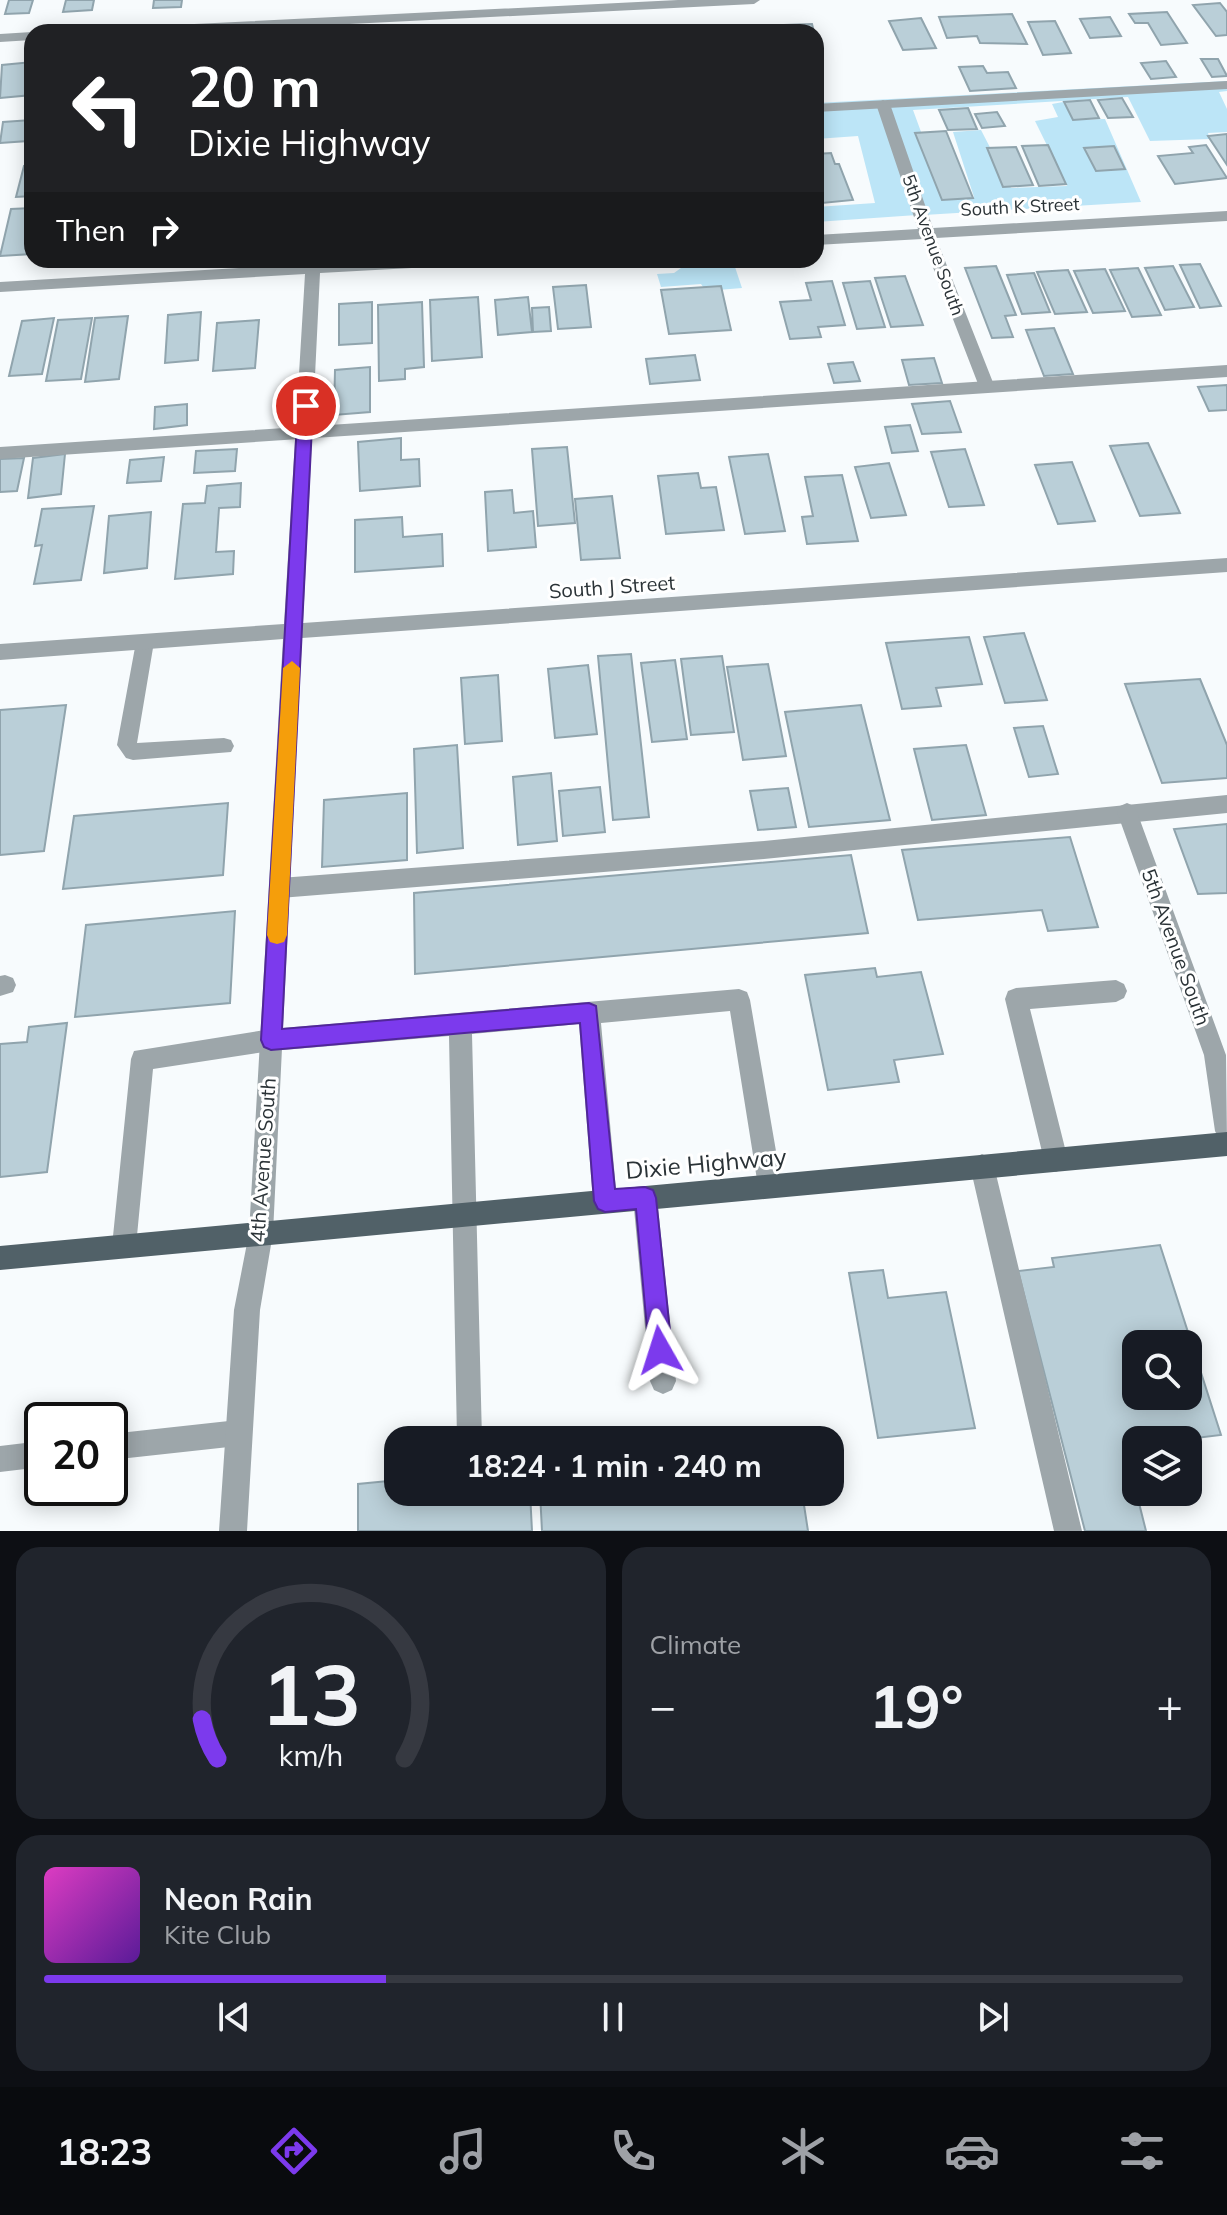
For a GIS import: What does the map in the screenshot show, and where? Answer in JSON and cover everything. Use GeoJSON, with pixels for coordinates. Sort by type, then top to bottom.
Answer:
{"type":"FeatureCollection","features":[{"type":"Feature","properties":{"kind":"main road","name":"Dixie Highway"},"geometry":{"type":"LineString","coordinates":[[0,1258],[1227,1144]]}},
{"type":"Feature","properties":{"kind":"street"},"geometry":{"type":"LineString","coordinates":[[267,24],[754,0]]}},
{"type":"Feature","properties":{"kind":"street"},"geometry":{"type":"LineString","coordinates":[[0,38],[24,36]]}},
{"type":"Feature","properties":{"kind":"street"},"geometry":{"type":"LineString","coordinates":[[824,108],[1227,85]]}},
{"type":"Feature","properties":{"kind":"street","name":"5th Avenue South"},"geometry":{"type":"LineString","coordinates":[[883,104],[927,233],[986,385]]}},
{"type":"Feature","properties":{"kind":"street","name":"South K Street"},"geometry":{"type":"LineString","coordinates":[[824,239],[1227,216]]}},
{"type":"Feature","properties":{"kind":"street"},"geometry":{"type":"LineString","coordinates":[[0,287],[259,268]]}},
{"type":"Feature","properties":{"kind":"street","name":"4th Avenue South"},"geometry":{"type":"LineString","coordinates":[[233,1531],[247,1310],[261,1233],[313,268]]}},
{"type":"Feature","properties":{"kind":"street"},"geometry":{"type":"LineString","coordinates":[[0,453],[1227,371]]}},
{"type":"Feature","properties":{"kind":"street","name":"South J Street"},"geometry":{"type":"LineString","coordinates":[[0,652],[1227,565]]}},
{"type":"Feature","properties":{"kind":"street"},"geometry":{"type":"LineString","coordinates":[[145,642],[127,745],[130,750],[224,746]]}},
{"type":"Feature","properties":{"kind":"street"},"geometry":{"type":"LineString","coordinates":[[280,888],[778,849],[1227,804]]}},
{"type":"Feature","properties":{"kind":"street","name":"5th Avenue South"},"geometry":{"type":"LineString","coordinates":[[1127,812],[1215,1055],[1227,1131]]}},
{"type":"Feature","properties":{"kind":"street"},"geometry":{"type":"LineString","coordinates":[[1056,1160],[1016,999],[1116,991]]}},
{"type":"Feature","properties":{"kind":"street"},"geometry":{"type":"LineString","coordinates":[[124,1246],[142,1059],[271,1040],[739,1000],[770,1186]]}},
{"type":"Feature","properties":{"kind":"street"},"geometry":{"type":"LineString","coordinates":[[589,1013],[605,1201]]}},
{"type":"Feature","properties":{"kind":"street"},"geometry":{"type":"LineString","coordinates":[[460,1024],[470,1426]]}},
{"type":"Feature","properties":{"kind":"street"},"geometry":{"type":"LineString","coordinates":[[982,1166],[1068,1531]]}},
{"type":"Feature","properties":{"kind":"street"},"geometry":{"type":"LineString","coordinates":[[645,1198],[663,1381]]}},
{"type":"Feature","properties":{"kind":"street"},"geometry":{"type":"LineString","coordinates":[[128,1445],[238,1433]]}},
{"type":"Feature","properties":{"kind":"street"},"geometry":{"type":"LineString","coordinates":[[0,1459],[24,1456]]}},
{"type":"Feature","properties":{"kind":"shaded area"},"geometry":{"type":"Polygon","coordinates":[[[1227,81],[1227,91],[1219,92],[1227,109],[1227,132],[1208,133],[1210,139],[1150,141],[1128,97],[913,110],[946,200],[974,197],[953,132],[981,130],[1011,188],[1067,186],[1035,121],[1058,117],[1052,104],[1063,102],[1074,120],[1105,119],[1141,202],[924,215],[879,111],[917,215],[824,221],[824,206],[875,203],[858,136],[824,138],[824,103],[1227,81]]]}},
{"type":"Feature","properties":{"kind":"shaded area"},"geometry":{"type":"Polygon","coordinates":[[[681,268],[735,268],[742,288],[706,291],[701,284],[661,287],[657,274],[674,273],[681,268]]]}},
{"type":"Feature","properties":{"kind":"building"},"geometry":{"type":"Polygon","coordinates":[[[9,0],[33,0],[29,13],[5,14],[9,0]]]}},
{"type":"Feature","properties":{"kind":"building"},"geometry":{"type":"Polygon","coordinates":[[[66,0],[94,0],[92,10],[63,12],[66,0]]]}},
{"type":"Feature","properties":{"kind":"building"},"geometry":{"type":"Polygon","coordinates":[[[154,0],[182,0],[181,7],[153,8],[154,0]]]}},
{"type":"Feature","properties":{"kind":"building"},"geometry":{"type":"Polygon","coordinates":[[[1220,3],[1227,12],[1227,35],[1216,36],[1193,5],[1220,3]]]}},
{"type":"Feature","properties":{"kind":"building"},"geometry":{"type":"Polygon","coordinates":[[[1167,12],[1187,43],[1161,45],[1148,23],[1135,23],[1129,14],[1167,12]]]}},
{"type":"Feature","properties":{"kind":"building"},"geometry":{"type":"Polygon","coordinates":[[[1012,14],[1027,44],[980,43],[977,36],[947,38],[939,17],[1012,14]]]}},
{"type":"Feature","properties":{"kind":"building"},"geometry":{"type":"Polygon","coordinates":[[[1110,17],[1121,36],[1090,38],[1080,19],[1110,17]]]}},
{"type":"Feature","properties":{"kind":"building"},"geometry":{"type":"Polygon","coordinates":[[[921,18],[936,48],[903,50],[889,21],[921,18]]]}},
{"type":"Feature","properties":{"kind":"building"},"geometry":{"type":"Polygon","coordinates":[[[1055,21],[1071,53],[1043,55],[1028,22],[1055,21]]]}},
{"type":"Feature","properties":{"kind":"building"},"geometry":{"type":"Polygon","coordinates":[[[1201,59],[1218,59],[1227,76],[1212,77],[1201,59]]]}},
{"type":"Feature","properties":{"kind":"building"},"geometry":{"type":"Polygon","coordinates":[[[1166,61],[1176,77],[1151,79],[1141,63],[1166,61]]]}},
{"type":"Feature","properties":{"kind":"building"},"geometry":{"type":"Polygon","coordinates":[[[24,63],[24,96],[0,98],[2,65],[24,63]]]}},
{"type":"Feature","properties":{"kind":"building"},"geometry":{"type":"Polygon","coordinates":[[[983,66],[987,73],[1008,72],[1016,88],[970,91],[959,67],[983,66]]]}},
{"type":"Feature","properties":{"kind":"building"},"geometry":{"type":"Polygon","coordinates":[[[1122,98],[1133,117],[1108,118],[1098,100],[1122,98]]]}},
{"type":"Feature","properties":{"kind":"building"},"geometry":{"type":"Polygon","coordinates":[[[1090,100],[1099,118],[1073,120],[1064,102],[1090,100]]]}},
{"type":"Feature","properties":{"kind":"building"},"geometry":{"type":"Polygon","coordinates":[[[968,108],[977,129],[948,130],[939,110],[968,108]]]}},
{"type":"Feature","properties":{"kind":"building"},"geometry":{"type":"Polygon","coordinates":[[[997,112],[1005,126],[982,128],[975,114],[997,112]]]}},
{"type":"Feature","properties":{"kind":"building"},"geometry":{"type":"Polygon","coordinates":[[[24,120],[24,141],[0,143],[3,122],[24,120]]]}},
{"type":"Feature","properties":{"kind":"building"},"geometry":{"type":"Polygon","coordinates":[[[946,131],[973,198],[942,200],[915,133],[946,131]]]}},
{"type":"Feature","properties":{"kind":"building"},"geometry":{"type":"Polygon","coordinates":[[[1227,134],[1227,165],[1208,136],[1227,134]]]}},
{"type":"Feature","properties":{"kind":"building"},"geometry":{"type":"Polygon","coordinates":[[[1048,145],[1066,184],[1039,186],[1022,146],[1048,145]]]}},
{"type":"Feature","properties":{"kind":"building"},"geometry":{"type":"Polygon","coordinates":[[[1206,145],[1227,178],[1175,184],[1158,156],[1193,153],[1189,147],[1206,145]]]}},
{"type":"Feature","properties":{"kind":"building"},"geometry":{"type":"Polygon","coordinates":[[[1114,146],[1125,169],[1096,171],[1084,148],[1114,146]]]}},
{"type":"Feature","properties":{"kind":"building"},"geometry":{"type":"Polygon","coordinates":[[[1016,147],[1033,185],[1003,187],[987,148],[1016,147]]]}},
{"type":"Feature","properties":{"kind":"building"},"geometry":{"type":"Polygon","coordinates":[[[824,153],[831,153],[835,164],[839,164],[853,200],[824,203],[824,153]]]}},
{"type":"Feature","properties":{"kind":"building"},"geometry":{"type":"Polygon","coordinates":[[[24,166],[24,196],[16,197],[24,166]]]}},
{"type":"Feature","properties":{"kind":"building"},"geometry":{"type":"Polygon","coordinates":[[[24,208],[24,254],[0,256],[11,209],[24,208]]]}},
{"type":"Feature","properties":{"kind":"building"},"geometry":{"type":"Polygon","coordinates":[[[1200,264],[1221,306],[1200,308],[1180,265],[1200,264]]]}},
{"type":"Feature","properties":{"kind":"building"},"geometry":{"type":"Polygon","coordinates":[[[996,266],[1016,315],[1005,316],[1013,337],[992,338],[965,268],[996,266]]]}},
{"type":"Feature","properties":{"kind":"building"},"geometry":{"type":"Polygon","coordinates":[[[1173,266],[1194,307],[1165,310],[1145,268],[1173,266]]]}},
{"type":"Feature","properties":{"kind":"building"},"geometry":{"type":"Polygon","coordinates":[[[1138,268],[1161,315],[1132,317],[1110,270],[1138,268]]]}},
{"type":"Feature","properties":{"kind":"building"},"geometry":{"type":"Polygon","coordinates":[[[1105,269],[1125,311],[1093,313],[1074,271],[1105,269]]]}},
{"type":"Feature","properties":{"kind":"building"},"geometry":{"type":"Polygon","coordinates":[[[1068,270],[1087,312],[1055,314],[1037,272],[1068,270]]]}},
{"type":"Feature","properties":{"kind":"building"},"geometry":{"type":"Polygon","coordinates":[[[1034,273],[1050,312],[1022,314],[1007,275],[1034,273]]]}},
{"type":"Feature","properties":{"kind":"building"},"geometry":{"type":"Polygon","coordinates":[[[905,276],[923,325],[891,327],[875,278],[905,276]]]}},
{"type":"Feature","properties":{"kind":"building"},"geometry":{"type":"Polygon","coordinates":[[[832,281],[845,325],[818,327],[821,337],[790,339],[780,302],[811,300],[806,283],[832,281]]]}},
{"type":"Feature","properties":{"kind":"building"},"geometry":{"type":"Polygon","coordinates":[[[870,281],[885,327],[857,329],[843,283],[870,281]]]}},
{"type":"Feature","properties":{"kind":"building"},"geometry":{"type":"Polygon","coordinates":[[[586,285],[591,327],[558,329],[553,287],[586,285]]]}},
{"type":"Feature","properties":{"kind":"building"},"geometry":{"type":"Polygon","coordinates":[[[721,286],[731,330],[669,334],[661,290],[721,286]]]}},
{"type":"Feature","properties":{"kind":"building"},"geometry":{"type":"Polygon","coordinates":[[[478,297],[482,357],[432,361],[430,300],[478,297]]]}},
{"type":"Feature","properties":{"kind":"building"},"geometry":{"type":"Polygon","coordinates":[[[528,297],[532,332],[498,335],[495,300],[528,297]]]}},
{"type":"Feature","properties":{"kind":"building"},"geometry":{"type":"Polygon","coordinates":[[[372,302],[372,343],[339,345],[339,304],[372,302]]]}},
{"type":"Feature","properties":{"kind":"building"},"geometry":{"type":"Polygon","coordinates":[[[422,302],[424,367],[405,369],[405,379],[379,381],[378,305],[422,302]]]}},
{"type":"Feature","properties":{"kind":"building"},"geometry":{"type":"Polygon","coordinates":[[[549,307],[551,331],[533,332],[532,308],[549,307]]]}},
{"type":"Feature","properties":{"kind":"building"},"geometry":{"type":"Polygon","coordinates":[[[201,312],[198,360],[165,363],[168,315],[201,312]]]}},
{"type":"Feature","properties":{"kind":"building"},"geometry":{"type":"Polygon","coordinates":[[[128,316],[119,379],[85,382],[95,318],[128,316]]]}},
{"type":"Feature","properties":{"kind":"building"},"geometry":{"type":"Polygon","coordinates":[[[54,318],[42,374],[9,376],[22,321],[54,318]]]}},
{"type":"Feature","properties":{"kind":"building"},"geometry":{"type":"Polygon","coordinates":[[[92,318],[81,379],[46,381],[58,320],[92,318]]]}},
{"type":"Feature","properties":{"kind":"building"},"geometry":{"type":"Polygon","coordinates":[[[259,320],[255,368],[213,371],[217,323],[259,320]]]}},
{"type":"Feature","properties":{"kind":"building"},"geometry":{"type":"Polygon","coordinates":[[[1054,328],[1073,374],[1044,376],[1026,330],[1054,328]]]}},
{"type":"Feature","properties":{"kind":"building"},"geometry":{"type":"Polygon","coordinates":[[[695,355],[700,380],[650,384],[646,359],[695,355]]]}},
{"type":"Feature","properties":{"kind":"building"},"geometry":{"type":"Polygon","coordinates":[[[934,358],[942,383],[909,385],[902,360],[934,358]]]}},
{"type":"Feature","properties":{"kind":"building"},"geometry":{"type":"Polygon","coordinates":[[[853,362],[860,381],[834,383],[828,364],[853,362]]]}},
{"type":"Feature","properties":{"kind":"building"},"geometry":{"type":"Polygon","coordinates":[[[370,367],[370,412],[334,415],[335,370],[370,367]]]}},
{"type":"Feature","properties":{"kind":"building"},"geometry":{"type":"Polygon","coordinates":[[[1227,385],[1227,410],[1209,411],[1198,387],[1227,385]]]}},
{"type":"Feature","properties":{"kind":"building"},"geometry":{"type":"Polygon","coordinates":[[[950,401],[961,432],[922,434],[912,404],[950,401]]]}},
{"type":"Feature","properties":{"kind":"building"},"geometry":{"type":"Polygon","coordinates":[[[187,404],[187,425],[154,429],[155,407],[187,404]]]}},
{"type":"Feature","properties":{"kind":"building"},"geometry":{"type":"Polygon","coordinates":[[[910,425],[918,451],[892,453],[885,427],[910,425]]]}},
{"type":"Feature","properties":{"kind":"building"},"geometry":{"type":"Polygon","coordinates":[[[401,438],[401,460],[419,459],[420,486],[360,491],[358,442],[401,438]]]}},
{"type":"Feature","properties":{"kind":"building"},"geometry":{"type":"Polygon","coordinates":[[[1148,443],[1180,513],[1140,516],[1110,446],[1148,443]]]}},
{"type":"Feature","properties":{"kind":"building"},"geometry":{"type":"Polygon","coordinates":[[[567,447],[575,523],[538,526],[532,449],[567,447]]]}},
{"type":"Feature","properties":{"kind":"building"},"geometry":{"type":"Polygon","coordinates":[[[237,449],[235,471],[194,473],[196,451],[237,449]]]}},
{"type":"Feature","properties":{"kind":"building"},"geometry":{"type":"Polygon","coordinates":[[[965,449],[984,505],[949,507],[931,452],[965,449]]]}},
{"type":"Feature","properties":{"kind":"building"},"geometry":{"type":"Polygon","coordinates":[[[65,454],[61,494],[28,498],[33,458],[65,454]]]}},
{"type":"Feature","properties":{"kind":"building"},"geometry":{"type":"Polygon","coordinates":[[[768,454],[785,531],[745,534],[729,457],[768,454]]]}},
{"type":"Feature","properties":{"kind":"building"},"geometry":{"type":"Polygon","coordinates":[[[164,457],[161,481],[127,483],[130,460],[164,457]]]}},
{"type":"Feature","properties":{"kind":"building"},"geometry":{"type":"Polygon","coordinates":[[[24,458],[17,491],[0,492],[0,459],[24,458]]]}},
{"type":"Feature","properties":{"kind":"building"},"geometry":{"type":"Polygon","coordinates":[[[1072,462],[1095,521],[1058,524],[1035,465],[1072,462]]]}},
{"type":"Feature","properties":{"kind":"building"},"geometry":{"type":"Polygon","coordinates":[[[889,463],[906,515],[871,518],[855,467],[889,463]]]}},
{"type":"Feature","properties":{"kind":"building"},"geometry":{"type":"Polygon","coordinates":[[[698,473],[701,488],[716,487],[724,530],[666,534],[658,476],[698,473]]]}},
{"type":"Feature","properties":{"kind":"building"},"geometry":{"type":"Polygon","coordinates":[[[842,475],[858,541],[807,544],[802,517],[813,516],[805,477],[842,475]]]}},
{"type":"Feature","properties":{"kind":"building"},"geometry":{"type":"Polygon","coordinates":[[[241,483],[240,507],[219,508],[216,552],[234,551],[233,574],[175,579],[183,504],[205,503],[207,486],[241,483]]]}},
{"type":"Feature","properties":{"kind":"building"},"geometry":{"type":"Polygon","coordinates":[[[512,490],[514,513],[533,511],[536,547],[488,551],[485,492],[512,490]]]}},
{"type":"Feature","properties":{"kind":"building"},"geometry":{"type":"Polygon","coordinates":[[[612,496],[620,558],[581,560],[575,499],[612,496]]]}},
{"type":"Feature","properties":{"kind":"building"},"geometry":{"type":"Polygon","coordinates":[[[94,506],[81,580],[34,584],[42,545],[35,546],[42,509],[94,506]]]}},
{"type":"Feature","properties":{"kind":"building"},"geometry":{"type":"Polygon","coordinates":[[[151,512],[147,568],[104,573],[109,516],[151,512]]]}},
{"type":"Feature","properties":{"kind":"building"},"geometry":{"type":"Polygon","coordinates":[[[402,517],[403,537],[442,534],[443,566],[355,572],[355,520],[402,517]]]}},
{"type":"Feature","properties":{"kind":"building"},"geometry":{"type":"Polygon","coordinates":[[[1024,633],[1047,700],[1005,703],[984,637],[1024,633]]]}},
{"type":"Feature","properties":{"kind":"building"},"geometry":{"type":"Polygon","coordinates":[[[969,637],[982,684],[936,688],[941,706],[902,709],[886,643],[969,637]]]}},
{"type":"Feature","properties":{"kind":"building"},"geometry":{"type":"Polygon","coordinates":[[[631,654],[649,817],[613,820],[598,656],[631,654]]]}},
{"type":"Feature","properties":{"kind":"building"},"geometry":{"type":"Polygon","coordinates":[[[722,656],[734,732],[691,735],[681,659],[722,656]]]}},
{"type":"Feature","properties":{"kind":"building"},"geometry":{"type":"Polygon","coordinates":[[[675,660],[687,739],[652,742],[641,663],[675,660]]]}},
{"type":"Feature","properties":{"kind":"building"},"geometry":{"type":"Polygon","coordinates":[[[768,664],[786,756],[743,760],[727,667],[768,664]]]}},
{"type":"Feature","properties":{"kind":"building"},"geometry":{"type":"Polygon","coordinates":[[[588,665],[597,734],[555,738],[548,669],[588,665]]]}},
{"type":"Feature","properties":{"kind":"building"},"geometry":{"type":"Polygon","coordinates":[[[498,675],[502,741],[465,744],[461,678],[498,675]]]}},
{"type":"Feature","properties":{"kind":"building"},"geometry":{"type":"Polygon","coordinates":[[[1200,679],[1227,745],[1227,778],[1162,783],[1125,684],[1200,679]]]}},
{"type":"Feature","properties":{"kind":"building"},"geometry":{"type":"Polygon","coordinates":[[[66,705],[44,851],[0,855],[0,710],[66,705]]]}},
{"type":"Feature","properties":{"kind":"building"},"geometry":{"type":"Polygon","coordinates":[[[861,705],[890,820],[809,827],[785,712],[861,705]]]}},
{"type":"Feature","properties":{"kind":"building"},"geometry":{"type":"Polygon","coordinates":[[[1043,726],[1058,774],[1029,777],[1014,728],[1043,726]]]}},
{"type":"Feature","properties":{"kind":"building"},"geometry":{"type":"Polygon","coordinates":[[[457,745],[463,848],[417,853],[414,749],[457,745]]]}},
{"type":"Feature","properties":{"kind":"building"},"geometry":{"type":"Polygon","coordinates":[[[966,745],[986,815],[932,820],[914,749],[966,745]]]}},
{"type":"Feature","properties":{"kind":"building"},"geometry":{"type":"Polygon","coordinates":[[[551,773],[557,841],[518,845],[513,777],[551,773]]]}},
{"type":"Feature","properties":{"kind":"building"},"geometry":{"type":"Polygon","coordinates":[[[600,787],[605,832],[563,836],[559,791],[600,787]]]}},
{"type":"Feature","properties":{"kind":"building"},"geometry":{"type":"Polygon","coordinates":[[[788,788],[796,827],[758,830],[750,791],[788,788]]]}},
{"type":"Feature","properties":{"kind":"building"},"geometry":{"type":"Polygon","coordinates":[[[407,793],[407,860],[322,867],[324,800],[407,793]]]}},
{"type":"Feature","properties":{"kind":"building"},"geometry":{"type":"Polygon","coordinates":[[[228,803],[223,875],[63,889],[74,816],[228,803]]]}},
{"type":"Feature","properties":{"kind":"building"},"geometry":{"type":"Polygon","coordinates":[[[1227,824],[1227,893],[1198,894],[1174,829],[1227,824]]]}},
{"type":"Feature","properties":{"kind":"building"},"geometry":{"type":"Polygon","coordinates":[[[1070,837],[1098,927],[1048,931],[1042,910],[918,920],[902,850],[1070,837]]]}},
{"type":"Feature","properties":{"kind":"building"},"geometry":{"type":"Polygon","coordinates":[[[851,855],[868,933],[415,974],[414,893],[851,855]]]}},
{"type":"Feature","properties":{"kind":"building"},"geometry":{"type":"Polygon","coordinates":[[[235,911],[230,1003],[75,1017],[86,925],[235,911]]]}},
{"type":"Feature","properties":{"kind":"building"},"geometry":{"type":"Polygon","coordinates":[[[875,968],[877,977],[921,972],[943,1054],[894,1060],[899,1082],[828,1090],[805,975],[875,968]]]}},
{"type":"Feature","properties":{"kind":"building"},"geometry":{"type":"Polygon","coordinates":[[[67,1023],[47,1172],[0,1177],[0,1044],[27,1042],[29,1027],[67,1023]]]}},
{"type":"Feature","properties":{"kind":"building"},"geometry":{"type":"Polygon","coordinates":[[[1160,1245],[1187,1330],[1122,1330],[1122,1410],[1202,1410],[1202,1376],[1221,1435],[1202,1437],[1202,1426],[1122,1426],[1122,1506],[1140,1506],[1146,1531],[1085,1531],[1018,1271],[1054,1267],[1052,1258],[1160,1245]]]}},
{"type":"Feature","properties":{"kind":"building"},"geometry":{"type":"Polygon","coordinates":[[[883,1270],[888,1298],[946,1292],[975,1428],[878,1438],[849,1273],[883,1270]]]}},
{"type":"Feature","properties":{"kind":"building"},"geometry":{"type":"Polygon","coordinates":[[[384,1481],[384,1506],[531,1506],[532,1531],[358,1531],[358,1484],[384,1481]]]}},
{"type":"Feature","properties":{"kind":"building"},"geometry":{"type":"Polygon","coordinates":[[[541,1506],[804,1506],[808,1531],[542,1531],[541,1506]]]}},
{"type":"Feature","properties":{"kind":"slow traffic"},"geometry":{"type":"LineString","coordinates":[[277,935],[292,668]]}},
{"type":"Feature","properties":{"kind":"route"},"geometry":{"type":"LineString","coordinates":[[306,406],[271,1040],[589,1013],[605,1201],[645,1198],[660,1350]]}}]}
